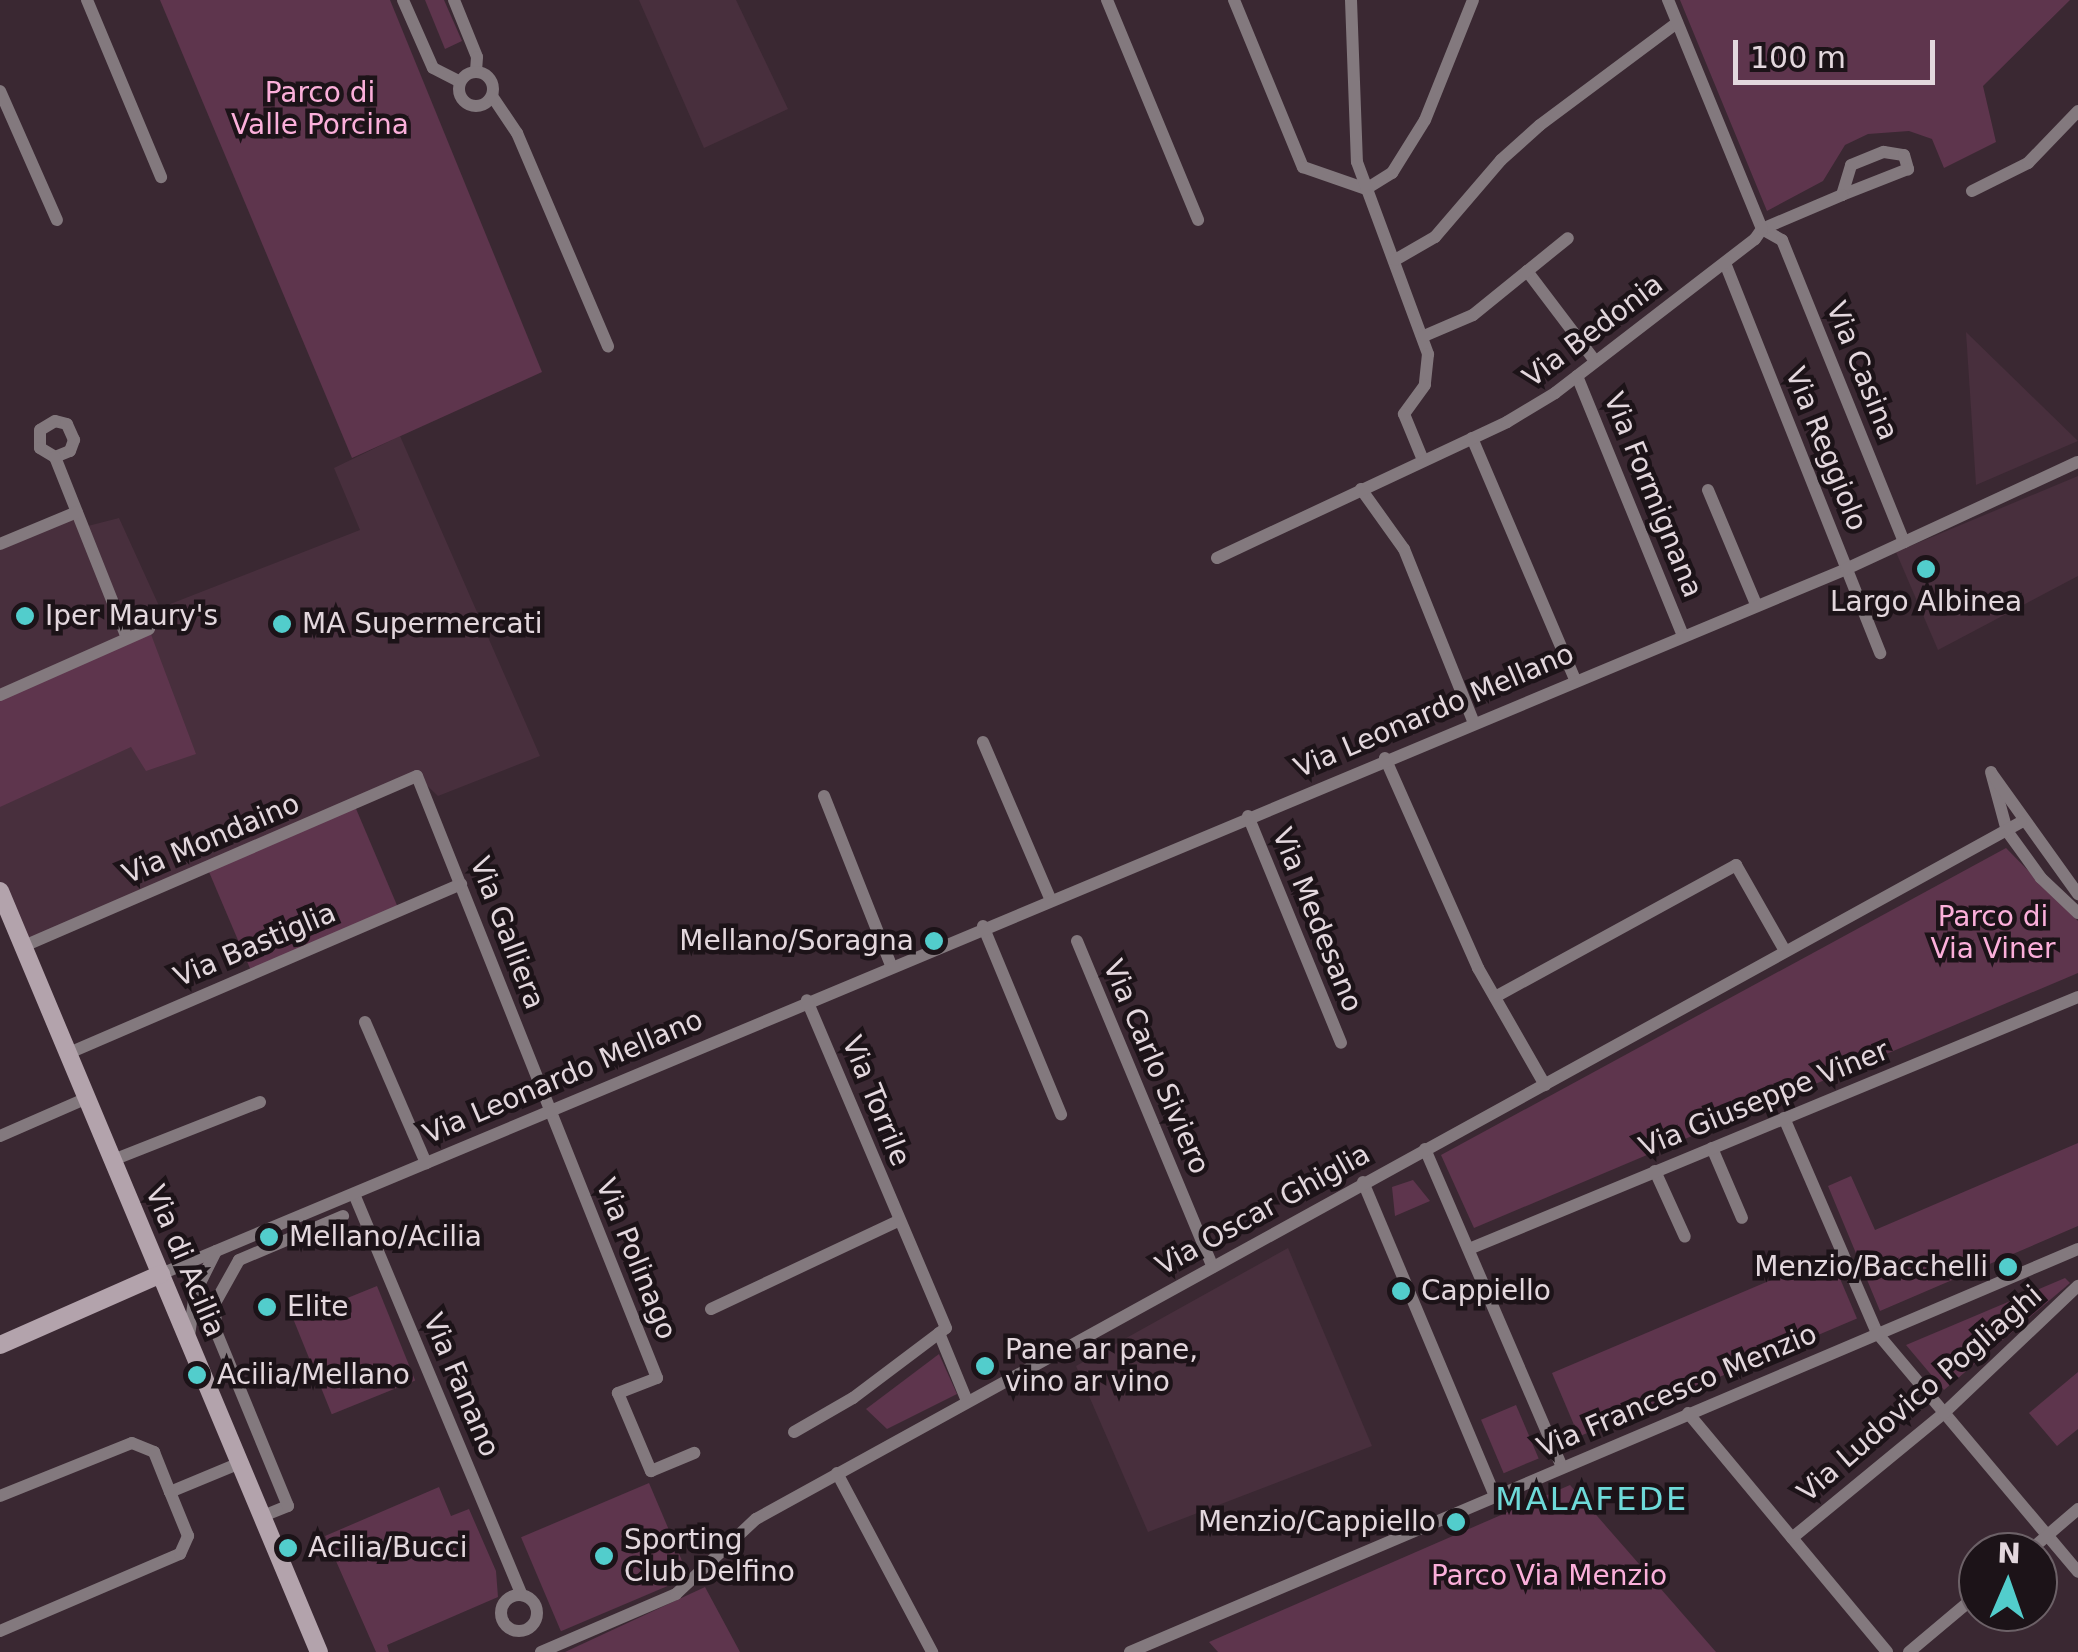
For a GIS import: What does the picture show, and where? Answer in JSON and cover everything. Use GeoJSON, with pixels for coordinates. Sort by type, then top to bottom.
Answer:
{"type":"FeatureCollection","features":[{"type":"Feature","properties":{"kind":"street"},"geometry":{"type":"LineString","coordinates":[[87,0],[161,177]]}},
{"type":"Feature","properties":{"kind":"street"},"geometry":{"type":"LineString","coordinates":[[404,0],[433,68],[460,82]]}},
{"type":"Feature","properties":{"kind":"street"},"geometry":{"type":"LineString","coordinates":[[454,0],[477,57],[476,71]]}},
{"type":"Feature","properties":{"kind":"street"},"geometry":{"type":"LineString","coordinates":[[1107,0],[1198,220]]}},
{"type":"Feature","properties":{"kind":"street"},"geometry":{"type":"LineString","coordinates":[[1234,0],[1303,168],[1366,190]]}},
{"type":"Feature","properties":{"kind":"street"},"geometry":{"type":"LineString","coordinates":[[1351,0],[1357,162],[1424,336],[1424,385],[1404,414],[1423,460]]}},
{"type":"Feature","properties":{"kind":"street"},"geometry":{"type":"LineString","coordinates":[[1366,190],[1392,174],[1425,120],[1474,0]]}},
{"type":"Feature","properties":{"kind":"street"},"geometry":{"type":"LineString","coordinates":[[1668,0],[1762,228],[1908,169],[1908,160],[1895,152],[1870,155],[1851,165],[1842,195]]}},
{"type":"Feature","properties":{"kind":"street"},"geometry":{"type":"LineString","coordinates":[[1395,260],[1435,238],[1501,160],[1540,125],[1677,23]]}},
{"type":"Feature","properties":{"kind":"street"},"geometry":{"type":"LineString","coordinates":[[460,82],[476,71]]}},
{"type":"Feature","properties":{"kind":"street"},"geometry":{"type":"LineString","coordinates":[[476,71],[492,82],[492,96],[517,133],[608,346]]}},
{"type":"Feature","properties":{"kind":"street"},"geometry":{"type":"LineString","coordinates":[[460,82],[460,95],[469,105],[482,105],[492,96]]}},
{"type":"Feature","properties":{"kind":"street"},"geometry":{"type":"LineString","coordinates":[[0,91],[57,220]]}},
{"type":"Feature","properties":{"kind":"street"},"geometry":{"type":"LineString","coordinates":[[1972,191],[2028,163],[2078,110]]}},
{"type":"Feature","properties":{"kind":"street","name":"Via Bedonia"},"geometry":{"type":"LineString","coordinates":[[1217,558],[1472,438],[1577,376],[1725,263],[1762,228]]}},
{"type":"Feature","properties":{"kind":"street","name":"Via Casina"},"geometry":{"type":"LineString","coordinates":[[1762,228],[1782,240],[1904,542]]}},
{"type":"Feature","properties":{"kind":"street"},"geometry":{"type":"LineString","coordinates":[[1424,336],[1473,316],[1568,238]]}},
{"type":"Feature","properties":{"kind":"street","name":"Via Reggiolo"},"geometry":{"type":"LineString","coordinates":[[1725,263],[1880,654]]}},
{"type":"Feature","properties":{"kind":"street"},"geometry":{"type":"LineString","coordinates":[[1527,271],[1595,362]]}},
{"type":"Feature","properties":{"kind":"street","name":"Via Formignana"},"geometry":{"type":"LineString","coordinates":[[1577,376],[1682,633]]}},
{"type":"Feature","properties":{"kind":"street"},"geometry":{"type":"LineString","coordinates":[[1472,438],[1575,679]]}},
{"type":"Feature","properties":{"kind":"street"},"geometry":{"type":"LineString","coordinates":[[54,457],[127,638]]}},
{"type":"Feature","properties":{"kind":"street","name":"Via Leonardo Mellano"},"geometry":{"type":"LineString","coordinates":[[162,1274],[1682,633],[1846,568],[2078,462]]}},
{"type":"Feature","properties":{"kind":"street"},"geometry":{"type":"LineString","coordinates":[[1361,489],[1404,549],[1473,721]]}},
{"type":"Feature","properties":{"kind":"street"},"geometry":{"type":"LineString","coordinates":[[1708,490],[1756,604]]}},
{"type":"Feature","properties":{"kind":"street"},"geometry":{"type":"LineString","coordinates":[[0,544],[77,512]]}},
{"type":"Feature","properties":{"kind":"street"},"geometry":{"type":"LineString","coordinates":[[0,695],[149,629]]}},
{"type":"Feature","properties":{"kind":"street"},"geometry":{"type":"LineString","coordinates":[[983,742],[1050,898]]}},
{"type":"Feature","properties":{"kind":"street"},"geometry":{"type":"LineString","coordinates":[[1384,758],[1478,968],[1544,1085]]}},
{"type":"Feature","properties":{"kind":"street"},"geometry":{"type":"LineString","coordinates":[[2078,894],[2021,822],[1991,772],[2007,831],[2041,878],[2078,912]]}},
{"type":"Feature","properties":{"kind":"street","name":"Via Galliera"},"geometry":{"type":"LineString","coordinates":[[418,776],[549,1110]]}},
{"type":"Feature","properties":{"kind":"street","name":"Via Mondaino"},"geometry":{"type":"LineString","coordinates":[[24,946],[418,776]]}},
{"type":"Feature","properties":{"kind":"street"},"geometry":{"type":"LineString","coordinates":[[824,796],[891,965]]}},
{"type":"Feature","properties":{"kind":"street","name":"Via Medesano"},"geometry":{"type":"LineString","coordinates":[[1248,816],[1341,1043]]}},
{"type":"Feature","properties":{"kind":"street","name":"Via Oscar Ghiglia"},"geometry":{"type":"LineString","coordinates":[[540,1652],[676,1594],[756,1519],[836,1473],[2021,822]]}},
{"type":"Feature","properties":{"kind":"street"},"geometry":{"type":"LineString","coordinates":[[1495,998],[1736,865],[1785,952]]}},
{"type":"Feature","properties":{"kind":"street","name":"Via Bastiglia"},"geometry":{"type":"LineString","coordinates":[[69,1053],[462,884]]}},
{"type":"Feature","properties":{"kind":"street","name":"Via di Acilia"},"geometry":{"type":"LineString","coordinates":[[2,904],[24,946],[319,1652]]}},
{"type":"Feature","properties":{"kind":"street"},"geometry":{"type":"LineString","coordinates":[[984,926],[1062,1114]]}},
{"type":"Feature","properties":{"kind":"street","name":"Via Carlo Siviero"},"geometry":{"type":"LineString","coordinates":[[1077,941],[1213,1266]]}},
{"type":"Feature","properties":{"kind":"street","name":"Via Giuseppe Viner"},"geometry":{"type":"LineString","coordinates":[[1469,1249],[2078,997]]}},
{"type":"Feature","properties":{"kind":"street","name":"Via Torrile"},"geometry":{"type":"LineString","coordinates":[[807,1000],[946,1328],[940,1333],[967,1402]]}},
{"type":"Feature","properties":{"kind":"street"},"geometry":{"type":"LineString","coordinates":[[365,1022],[426,1163]]}},
{"type":"Feature","properties":{"kind":"street"},"geometry":{"type":"LineString","coordinates":[[0,1136],[87,1098]]}},
{"type":"Feature","properties":{"kind":"street"},"geometry":{"type":"LineString","coordinates":[[113,1160],[260,1102]]}},
{"type":"Feature","properties":{"kind":"street","name":"Via Polinago"},"geometry":{"type":"LineString","coordinates":[[549,1110],[658,1378],[618,1393],[652,1471],[694,1454]]}},
{"type":"Feature","properties":{"kind":"street"},"geometry":{"type":"LineString","coordinates":[[1784,1118],[1877,1333],[2044,1532]]}},
{"type":"Feature","properties":{"kind":"street"},"geometry":{"type":"LineString","coordinates":[[1712,1148],[1742,1218]]}},
{"type":"Feature","properties":{"kind":"street"},"geometry":{"type":"LineString","coordinates":[[1425,1149],[1562,1467]]}},
{"type":"Feature","properties":{"kind":"street"},"geometry":{"type":"LineString","coordinates":[[1655,1171],[1685,1238]]}},
{"type":"Feature","properties":{"kind":"street"},"geometry":{"type":"LineString","coordinates":[[1363,1182],[1496,1496]]}},
{"type":"Feature","properties":{"kind":"street","name":"Via Fanano"},"geometry":{"type":"LineString","coordinates":[[354,1194],[522,1595]]}},
{"type":"Feature","properties":{"kind":"street"},"geometry":{"type":"LineString","coordinates":[[263,1516],[288,1506],[213,1315],[232,1266],[343,1216]]}},
{"type":"Feature","properties":{"kind":"street"},"geometry":{"type":"LineString","coordinates":[[711,1309],[898,1221]]}},
{"type":"Feature","properties":{"kind":"street"},"geometry":{"type":"LineString","coordinates":[[286,1222],[292,1238]]}},
{"type":"Feature","properties":{"kind":"street"},"geometry":{"type":"LineString","coordinates":[[189,1338],[195,1293],[216,1251]]}},
{"type":"Feature","properties":{"kind":"street","name":"Via Francesco Menzio"},"geometry":{"type":"LineString","coordinates":[[1130,1652],[1877,1333],[2075,1255]]}},
{"type":"Feature","properties":{"kind":"street"},"geometry":{"type":"LineString","coordinates":[[0,1344],[162,1274]]}},
{"type":"Feature","properties":{"kind":"street","name":"Via Ludovico Pogliaghi"},"geometry":{"type":"LineString","coordinates":[[1792,1538],[1944,1413],[2078,1286]]}},
{"type":"Feature","properties":{"kind":"street"},"geometry":{"type":"LineString","coordinates":[[794,1432],[853,1398],[940,1333]]}},
{"type":"Feature","properties":{"kind":"street"},"geometry":{"type":"LineString","coordinates":[[1688,1414],[1888,1652]]}},
{"type":"Feature","properties":{"kind":"street"},"geometry":{"type":"LineString","coordinates":[[0,1496],[132,1442],[154,1452],[188,1536],[180,1554],[0,1631]]}},
{"type":"Feature","properties":{"kind":"street"},"geometry":{"type":"LineString","coordinates":[[170,1492],[240,1463]]}},
{"type":"Feature","properties":{"kind":"street"},"geometry":{"type":"LineString","coordinates":[[836,1473],[932,1652]]}},
{"type":"Feature","properties":{"kind":"street"},"geometry":{"type":"LineString","coordinates":[[2052,1532],[2078,1509]]}},
{"type":"Feature","properties":{"kind":"street"},"geometry":{"type":"LineString","coordinates":[[2058,1549],[2078,1572]]}},
{"type":"Feature","properties":{"kind":"street"},"geometry":{"type":"LineString","coordinates":[[1909,1652],[1958,1611]]}},
{"type":"Feature","properties":{"kind":"shaded area"},"geometry":{"type":"Polygon","coordinates":[[[639,0],[736,0],[788,109],[704,148],[639,0]]]}},
{"type":"Feature","properties":{"kind":"shaded area"},"geometry":{"type":"Polygon","coordinates":[[[1966,332],[2078,441],[1976,485],[1966,332]]]}},
{"type":"Feature","properties":{"kind":"shaded area"},"geometry":{"type":"Polygon","coordinates":[[[400,436],[540,756],[438,796],[417,776],[24,946],[0,888],[0,544],[77,512],[84,527],[119,518],[160,608],[360,530],[334,468],[400,436]]]}},
{"type":"Feature","properties":{"kind":"shaded area"},"geometry":{"type":"Polygon","coordinates":[[[2078,476],[2078,576],[1938,650],[1896,552],[2078,476]]]}},
{"type":"Feature","properties":{"kind":"shaded area"},"geometry":{"type":"Polygon","coordinates":[[[1288,1248],[1372,1446],[1148,1532],[1076,1366],[1288,1248]]]}},
{"type":"Feature","properties":{"kind":"green space","name":"Parco di Valle Porcina"},"geometry":{"type":"Polygon","coordinates":[[[160,0],[390,0],[542,372],[352,458],[160,0]]]}},
{"type":"Feature","properties":{"kind":"green space"},"geometry":{"type":"Polygon","coordinates":[[[425,0],[444,0],[462,41],[445,49],[425,0]]]}},
{"type":"Feature","properties":{"kind":"green space"},"geometry":{"type":"Polygon","coordinates":[[[1680,0],[2070,0],[1983,86],[1996,142],[1944,168],[1932,139],[1909,131],[1868,134],[1845,145],[1823,181],[1767,211],[1680,0]]]}},
{"type":"Feature","properties":{"kind":"green space"},"geometry":{"type":"Polygon","coordinates":[[[149,629],[196,754],[146,771],[131,747],[0,807],[0,695],[149,629]]]}},
{"type":"Feature","properties":{"kind":"green space"},"geometry":{"type":"Polygon","coordinates":[[[354,804],[399,911],[252,973],[207,867],[354,804]]]}},
{"type":"Feature","properties":{"kind":"green space","name":"Parco di Via Viner"},"geometry":{"type":"Polygon","coordinates":[[[2006,848],[2078,921],[2078,973],[1474,1228],[1441,1155],[2006,848]]]}},
{"type":"Feature","properties":{"kind":"green space"},"geometry":{"type":"Polygon","coordinates":[[[2078,1143],[2078,1226],[1880,1311],[1828,1186],[1851,1176],[1875,1230],[2078,1143]]]}},
{"type":"Feature","properties":{"kind":"green space"},"geometry":{"type":"Polygon","coordinates":[[[1413,1180],[1430,1201],[1395,1216],[1392,1187],[1413,1180]]]}},
{"type":"Feature","properties":{"kind":"green space"},"geometry":{"type":"Polygon","coordinates":[[[1830,1255],[1857,1319],[1579,1437],[1552,1373],[1830,1255]]]}},
{"type":"Feature","properties":{"kind":"green space"},"geometry":{"type":"Polygon","coordinates":[[[2065,1278],[2070,1283],[1944,1390],[1906,1345],[2065,1278]]]}},
{"type":"Feature","properties":{"kind":"green space"},"geometry":{"type":"Polygon","coordinates":[[[377,1286],[415,1381],[332,1414],[294,1320],[377,1286]]]}},
{"type":"Feature","properties":{"kind":"green space"},"geometry":{"type":"Polygon","coordinates":[[[939,1354],[957,1394],[887,1429],[866,1409],[939,1354]]]}},
{"type":"Feature","properties":{"kind":"green space"},"geometry":{"type":"Polygon","coordinates":[[[2078,1372],[2078,1429],[2057,1446],[2029,1413],[2078,1372]]]}},
{"type":"Feature","properties":{"kind":"green space"},"geometry":{"type":"Polygon","coordinates":[[[1516,1405],[1539,1458],[1504,1473],[1481,1420],[1516,1405]]]}},
{"type":"Feature","properties":{"kind":"green space","name":"Sporting Club Delfino"},"geometry":{"type":"Polygon","coordinates":[[[649,1483],[689,1577],[561,1631],[521,1537],[649,1483]]]}},
{"type":"Feature","properties":{"kind":"green space","name":"Parco Via Menzio"},"geometry":{"type":"Polygon","coordinates":[[[1570,1485],[1716,1652],[1218,1652],[1209,1642],[1570,1485]]]}},
{"type":"Feature","properties":{"kind":"green space"},"geometry":{"type":"Polygon","coordinates":[[[439,1487],[451,1516],[469,1509],[496,1571],[498,1597],[387,1645],[389,1652],[376,1652],[325,1536],[439,1487]]]}},
{"type":"Feature","properties":{"kind":"green space"},"geometry":{"type":"Polygon","coordinates":[[[705,1587],[740,1652],[565,1652],[705,1587]]]}},
{"type":"Feature","properties":{"kind":"place","name":"Largo Albinea"},"geometry":{"type":"Point","coordinates":[1926,569]}},
{"type":"Feature","properties":{"kind":"place","name":"Iper Maury's"},"geometry":{"type":"Point","coordinates":[25,616]}},
{"type":"Feature","properties":{"kind":"place","name":"MA Supermercati"},"geometry":{"type":"Point","coordinates":[282,624]}},
{"type":"Feature","properties":{"kind":"place","name":"Mellano/Soragna"},"geometry":{"type":"Point","coordinates":[934,941]}},
{"type":"Feature","properties":{"kind":"place","name":"Mellano/Acilia"},"geometry":{"type":"Point","coordinates":[269,1237]}},
{"type":"Feature","properties":{"kind":"place","name":"Menzio/Bacchelli"},"geometry":{"type":"Point","coordinates":[2008,1267]}},
{"type":"Feature","properties":{"kind":"place","name":"Cappiello"},"geometry":{"type":"Point","coordinates":[1401,1291]}},
{"type":"Feature","properties":{"kind":"place","name":"Elite"},"geometry":{"type":"Point","coordinates":[267,1307]}},
{"type":"Feature","properties":{"kind":"place","name":"Pane ar pane, vino ar vino"},"geometry":{"type":"Point","coordinates":[985,1366]}},
{"type":"Feature","properties":{"kind":"place","name":"Acilia/Mellano"},"geometry":{"type":"Point","coordinates":[197,1375]}},
{"type":"Feature","properties":{"kind":"place","name":"Menzio/Cappiello"},"geometry":{"type":"Point","coordinates":[1456,1522]}},
{"type":"Feature","properties":{"kind":"place","name":"Acilia/Bucci"},"geometry":{"type":"Point","coordinates":[288,1548]}},
{"type":"Feature","properties":{"kind":"place","name":"Sporting Club Delfino"},"geometry":{"type":"Point","coordinates":[604,1556]}},
{"type":"Feature","properties":{"kind":"district","name":"MALAFEDE"},"geometry":{"type":"Point","coordinates":[1592,1499]}}]}
